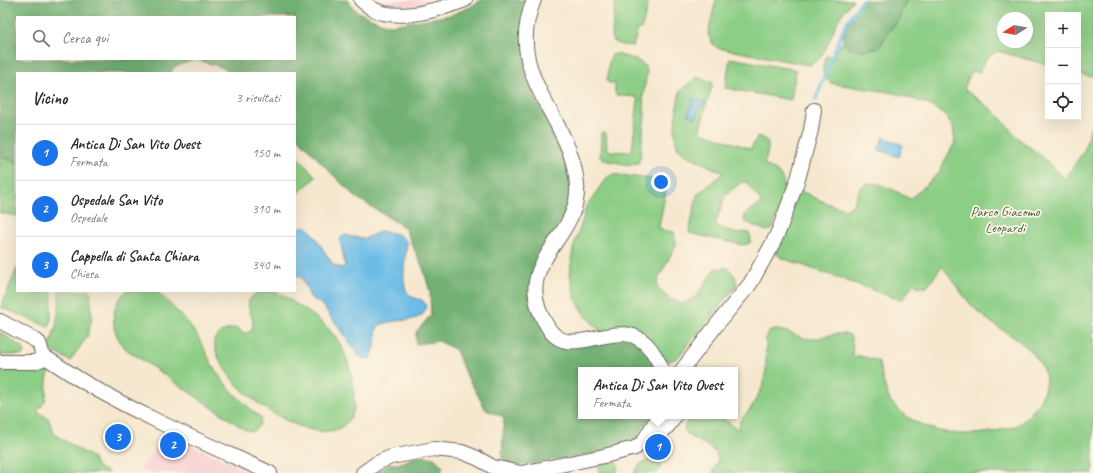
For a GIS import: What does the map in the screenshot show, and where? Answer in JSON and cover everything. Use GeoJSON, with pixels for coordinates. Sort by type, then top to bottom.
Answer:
{"type":"FeatureCollection","features":[{"type":"Feature","properties":{"kind":"street"},"geometry":{"type":"LineString","coordinates":[[361,0],[378,11],[397,15],[437,9],[464,0]]}},
{"type":"Feature","properties":{"kind":"street"},"geometry":{"type":"LineString","coordinates":[[534,0],[526,26],[529,62],[538,90],[569,148],[575,170],[577,187],[568,224],[550,248],[537,274],[535,287],[536,300],[541,315],[555,336],[570,342],[615,334],[626,334],[637,337],[648,346],[660,367]]}},
{"type":"Feature","properties":{"kind":"street"},"geometry":{"type":"LineString","coordinates":[[684,367],[750,284],[774,241],[798,179],[811,130],[814,110]]}},
{"type":"Feature","properties":{"kind":"street"},"geometry":{"type":"LineString","coordinates":[[0,321],[36,340],[39,343],[43,356],[84,382],[184,434],[270,473]]}},
{"type":"Feature","properties":{"kind":"street"},"geometry":{"type":"LineString","coordinates":[[0,362],[34,362],[40,360],[43,356]]}},
{"type":"Feature","properties":{"kind":"street"},"geometry":{"type":"LineString","coordinates":[[363,473],[377,463],[391,457],[434,449],[462,452],[493,467],[521,472],[635,448],[643,442],[657,419]]}},
{"type":"Feature","properties":{"kind":"street"},"geometry":{"type":"LineString","coordinates":[[643,442],[652,440],[660,434],[673,419]]}},
{"type":"Feature","properties":{"kind":"shaded area"},"geometry":{"type":"Polygon","coordinates":[[[373,0],[437,0],[414,6],[385,6],[373,0]]]}},
{"type":"Feature","properties":{"kind":"shaded area"},"geometry":{"type":"Polygon","coordinates":[[[163,433],[254,473],[138,473],[153,453],[163,433]]]}},
{"type":"Feature","properties":{"kind":"green space"},"geometry":{"type":"Polygon","coordinates":[[[0,0],[347,0],[355,10],[380,22],[391,25],[451,15],[470,7],[481,0],[529,0],[526,72],[534,95],[550,125],[565,160],[571,192],[567,211],[533,267],[548,335],[630,340],[647,351],[655,367],[578,367],[578,419],[649,419],[638,435],[627,445],[593,454],[515,466],[502,462],[504,417],[486,410],[464,371],[456,350],[439,341],[416,344],[416,332],[431,315],[430,292],[423,268],[404,227],[354,196],[296,135],[296,72],[231,72],[221,67],[198,60],[296,60],[296,16],[16,16],[16,60],[192,60],[174,67],[172,72],[16,72],[16,163],[0,156],[0,0]]]}},
{"type":"Feature","properties":{"kind":"green space"},"geometry":{"type":"Polygon","coordinates":[[[616,0],[649,0],[642,28],[638,30],[633,46],[622,45],[612,41],[616,0]]]}},
{"type":"Feature","properties":{"kind":"green space"},"geometry":{"type":"Polygon","coordinates":[[[716,0],[853,0],[845,9],[822,54],[809,65],[718,48],[713,44],[708,34],[716,0]]]}},
{"type":"Feature","properties":{"kind":"green space"},"geometry":{"type":"Polygon","coordinates":[[[863,0],[907,0],[898,20],[888,32],[882,44],[875,49],[870,50],[857,50],[851,48],[844,43],[843,38],[851,18],[863,0]]]}},
{"type":"Feature","properties":{"kind":"green space","name":"Parco Giacomo Leopardi"},"geometry":{"type":"Polygon","coordinates":[[[907,0],[1093,0],[1093,77],[1081,75],[1081,12],[1045,12],[1045,64],[998,51],[986,59],[979,73],[971,71],[964,89],[994,111],[1018,138],[1046,160],[1065,179],[1084,151],[1093,119],[1093,473],[713,473],[718,460],[717,454],[708,446],[689,436],[684,429],[688,419],[723,419],[739,430],[740,421],[751,408],[762,388],[766,371],[766,338],[770,331],[775,330],[780,330],[810,339],[835,334],[850,335],[853,347],[852,356],[860,356],[878,361],[886,389],[892,403],[915,422],[942,432],[957,434],[987,433],[1014,427],[1026,419],[1041,399],[1045,388],[1046,377],[1040,363],[1018,340],[976,310],[960,292],[942,266],[927,287],[919,287],[914,284],[905,297],[901,300],[782,258],[775,253],[796,193],[801,191],[832,205],[848,208],[853,205],[859,190],[864,185],[870,183],[884,186],[910,199],[938,174],[955,142],[953,127],[945,115],[928,104],[894,93],[830,83],[823,73],[823,66],[827,55],[835,58],[834,54],[843,41],[850,49],[883,42],[887,33],[896,23],[907,0]]]}},
{"type":"Feature","properties":{"kind":"green space"},"geometry":{"type":"Polygon","coordinates":[[[616,54],[637,60],[644,65],[647,71],[643,97],[645,115],[640,158],[638,163],[630,165],[603,160],[600,157],[601,133],[603,132],[606,133],[607,149],[611,151],[630,152],[632,150],[638,100],[636,97],[616,95],[614,83],[609,83],[607,81],[609,61],[612,55],[616,54]]]}},
{"type":"Feature","properties":{"kind":"green space"},"geometry":{"type":"Polygon","coordinates":[[[730,58],[796,70],[791,100],[725,88],[730,58]]]}},
{"type":"Feature","properties":{"kind":"green space"},"geometry":{"type":"Polygon","coordinates":[[[697,77],[712,82],[700,128],[701,132],[751,149],[758,136],[763,138],[768,144],[768,152],[764,165],[774,170],[781,177],[784,184],[784,193],[779,212],[771,230],[766,231],[744,221],[745,215],[761,203],[746,182],[742,182],[725,195],[715,225],[737,234],[743,232],[749,233],[751,237],[750,243],[743,245],[689,233],[697,195],[723,173],[681,152],[676,140],[675,124],[680,92],[697,77]]]}},
{"type":"Feature","properties":{"kind":"green space"},"geometry":{"type":"Polygon","coordinates":[[[296,155],[316,177],[296,195],[296,155]]]}},
{"type":"Feature","properties":{"kind":"green space"},"geometry":{"type":"Polygon","coordinates":[[[0,156],[16,163],[16,216],[0,213],[0,156]]]}},
{"type":"Feature","properties":{"kind":"green space"},"geometry":{"type":"Polygon","coordinates":[[[613,174],[659,180],[667,184],[659,227],[661,230],[674,232],[676,245],[658,279],[657,288],[670,299],[683,304],[697,296],[715,268],[728,268],[735,276],[737,285],[678,357],[670,361],[664,360],[601,332],[583,313],[575,297],[570,273],[573,249],[586,205],[592,199],[605,179],[613,174]]]}},
{"type":"Feature","properties":{"kind":"green space"},"geometry":{"type":"Polygon","coordinates":[[[16,270],[16,292],[52,292],[51,320],[49,327],[1,307],[16,270]]]}},
{"type":"Feature","properties":{"kind":"green space"},"geometry":{"type":"Polygon","coordinates":[[[59,292],[90,292],[92,318],[87,337],[70,361],[49,348],[56,326],[59,307],[59,292]]]}},
{"type":"Feature","properties":{"kind":"green space"},"geometry":{"type":"Polygon","coordinates":[[[125,292],[158,292],[178,312],[196,334],[213,367],[224,382],[239,399],[261,418],[258,427],[251,431],[244,429],[126,349],[121,343],[114,328],[114,312],[120,297],[125,292]]]}},
{"type":"Feature","properties":{"kind":"green space"},"geometry":{"type":"Polygon","coordinates":[[[259,292],[279,293],[309,312],[334,335],[347,359],[354,391],[354,409],[352,415],[346,423],[338,429],[316,431],[304,428],[281,418],[263,407],[247,394],[231,378],[225,369],[216,350],[214,340],[221,333],[230,329],[237,328],[246,333],[252,330],[253,324],[248,304],[249,300],[259,292]]]}},
{"type":"Feature","properties":{"kind":"green space"},"geometry":{"type":"Polygon","coordinates":[[[0,332],[23,348],[25,353],[21,355],[0,355],[0,332]]]}},
{"type":"Feature","properties":{"kind":"green space"},"geometry":{"type":"Polygon","coordinates":[[[0,370],[50,371],[48,374],[45,401],[37,412],[48,418],[55,435],[93,458],[97,466],[109,473],[0,473],[0,370]]]}},
{"type":"Feature","properties":{"kind":"green space"},"geometry":{"type":"Polygon","coordinates":[[[426,456],[434,458],[443,466],[441,472],[376,473],[389,464],[398,464],[413,458],[426,456]]]}},
{"type":"Feature","properties":{"kind":"green space"},"geometry":{"type":"Polygon","coordinates":[[[651,459],[659,459],[661,467],[657,473],[634,473],[640,464],[651,459]]]}},
{"type":"Feature","properties":{"kind":"green space"},"geometry":{"type":"Polygon","coordinates":[[[612,461],[617,462],[618,467],[616,473],[599,473],[599,463],[612,461]]]}},
{"type":"Feature","properties":{"kind":"water"},"geometry":{"type":"Polygon","coordinates":[[[693,99],[705,102],[703,107],[700,106],[696,118],[688,115],[693,99]]]}},
{"type":"Feature","properties":{"kind":"water"},"geometry":{"type":"Polygon","coordinates":[[[883,137],[903,145],[899,157],[879,150],[883,137]]]}},
{"type":"Feature","properties":{"kind":"water"},"geometry":{"type":"Polygon","coordinates":[[[306,226],[312,232],[333,265],[342,268],[345,265],[340,240],[343,235],[364,239],[381,231],[398,234],[407,242],[404,274],[406,290],[411,296],[422,300],[426,305],[423,314],[414,319],[388,322],[377,327],[375,347],[371,358],[364,359],[358,355],[322,305],[310,297],[302,278],[296,275],[296,230],[306,226]]]}},
{"type":"Feature","properties":{"kind":"waterway"},"geometry":{"type":"LineString","coordinates":[[831,59],[846,24],[862,0]]}},
{"type":"Feature","properties":{"kind":"waterway"},"geometry":{"type":"LineString","coordinates":[[816,99],[830,62]]}},
{"type":"Feature","properties":{"kind":"place","name":"Cappella di Santa Chiara"},"geometry":{"type":"Point","coordinates":[118,437]}},
{"type":"Feature","properties":{"kind":"place","name":"Ospedale San Vito"},"geometry":{"type":"Point","coordinates":[173,445]}},
{"type":"Feature","properties":{"kind":"place","name":"Antica Di San Vito Ovest"},"geometry":{"type":"Point","coordinates":[658,447]}}]}
